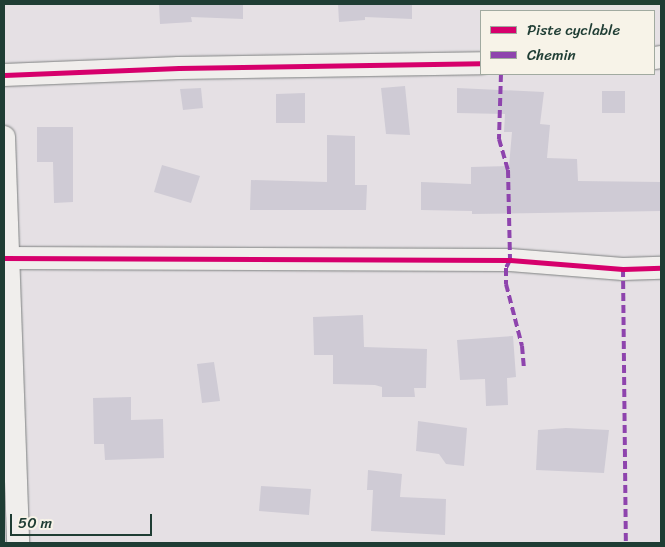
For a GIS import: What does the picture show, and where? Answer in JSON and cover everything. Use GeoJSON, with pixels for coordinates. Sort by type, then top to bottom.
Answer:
{"type":"FeatureCollection","features":[{"type":"Feature","properties":{"kind":"street"},"geometry":{"type":"LineString","coordinates":[[4,75],[179,68],[480,63]]}},
{"type":"Feature","properties":{"kind":"street"},"geometry":{"type":"LineString","coordinates":[[4,137],[6,258],[18,543]]}},
{"type":"Feature","properties":{"kind":"street"},"geometry":{"type":"LineString","coordinates":[[6,258],[510,260],[623,269],[661,268]]}},
{"type":"Feature","properties":{"kind":"building"},"geometry":{"type":"Polygon","coordinates":[[[159,4],[243,4],[243,19],[191,17],[192,22],[160,24],[159,4]]]}},
{"type":"Feature","properties":{"kind":"building"},"geometry":{"type":"Polygon","coordinates":[[[338,4],[412,4],[412,19],[365,17],[365,20],[339,22],[338,4]]]}},
{"type":"Feature","properties":{"kind":"building"},"geometry":{"type":"Polygon","coordinates":[[[405,86],[410,135],[386,134],[381,88],[405,86]]]}},
{"type":"Feature","properties":{"kind":"building"},"geometry":{"type":"Polygon","coordinates":[[[201,88],[203,108],[183,110],[180,89],[201,88]]]}},
{"type":"Feature","properties":{"kind":"building"},"geometry":{"type":"Polygon","coordinates":[[[457,88],[544,92],[540,124],[550,125],[547,158],[577,159],[578,181],[661,182],[661,211],[472,214],[472,211],[421,210],[421,182],[471,184],[471,167],[509,166],[512,132],[504,132],[505,114],[457,113],[457,88]]]}},
{"type":"Feature","properties":{"kind":"building"},"geometry":{"type":"Polygon","coordinates":[[[602,91],[625,91],[625,113],[602,113],[602,91]]]}},
{"type":"Feature","properties":{"kind":"building"},"geometry":{"type":"Polygon","coordinates":[[[305,93],[305,123],[276,123],[276,94],[305,93]]]}},
{"type":"Feature","properties":{"kind":"building"},"geometry":{"type":"Polygon","coordinates":[[[37,127],[73,127],[73,202],[54,203],[53,162],[37,162],[37,127]]]}},
{"type":"Feature","properties":{"kind":"building"},"geometry":{"type":"Polygon","coordinates":[[[327,135],[355,136],[355,185],[367,185],[366,210],[250,210],[251,180],[327,182],[327,135]]]}},
{"type":"Feature","properties":{"kind":"building"},"geometry":{"type":"Polygon","coordinates":[[[162,165],[200,176],[191,203],[154,192],[162,165]]]}},
{"type":"Feature","properties":{"kind":"building"},"geometry":{"type":"Polygon","coordinates":[[[363,315],[364,347],[427,349],[426,388],[414,388],[415,397],[382,397],[382,387],[375,385],[333,384],[333,355],[314,355],[313,317],[363,315]]]}},
{"type":"Feature","properties":{"kind":"building"},"geometry":{"type":"Polygon","coordinates":[[[513,336],[516,377],[507,378],[508,405],[486,406],[485,379],[460,380],[457,340],[513,336]]]}},
{"type":"Feature","properties":{"kind":"building"},"geometry":{"type":"Polygon","coordinates":[[[214,362],[220,401],[202,403],[197,364],[214,362]]]}},
{"type":"Feature","properties":{"kind":"building"},"geometry":{"type":"Polygon","coordinates":[[[131,397],[131,420],[163,419],[164,458],[105,460],[104,444],[94,444],[93,398],[131,397]]]}},
{"type":"Feature","properties":{"kind":"building"},"geometry":{"type":"Polygon","coordinates":[[[418,421],[467,428],[464,466],[446,464],[439,454],[416,451],[418,421]]]}},
{"type":"Feature","properties":{"kind":"building"},"geometry":{"type":"Polygon","coordinates":[[[566,428],[609,430],[604,473],[536,470],[538,430],[566,428]]]}},
{"type":"Feature","properties":{"kind":"building"},"geometry":{"type":"Polygon","coordinates":[[[368,470],[402,474],[400,497],[446,499],[445,535],[371,531],[373,490],[367,490],[368,470]]]}},
{"type":"Feature","properties":{"kind":"building"},"geometry":{"type":"Polygon","coordinates":[[[261,486],[311,489],[309,515],[259,511],[261,486]]]}},
{"type":"Feature","properties":{"kind":"marked path"},"geometry":{"type":"LineString","coordinates":[[501,75],[499,139],[508,170],[510,260],[506,268],[506,284],[522,346],[524,367]]}},
{"type":"Feature","properties":{"kind":"marked path"},"geometry":{"type":"LineString","coordinates":[[623,269],[626,543]]}},
{"type":"Feature","properties":{"kind":"cycle path"},"geometry":{"type":"LineString","coordinates":[[4,75],[179,68],[480,63]]}},
{"type":"Feature","properties":{"kind":"cycle path"},"geometry":{"type":"LineString","coordinates":[[4,258],[510,260],[623,269],[661,268]]}}]}
